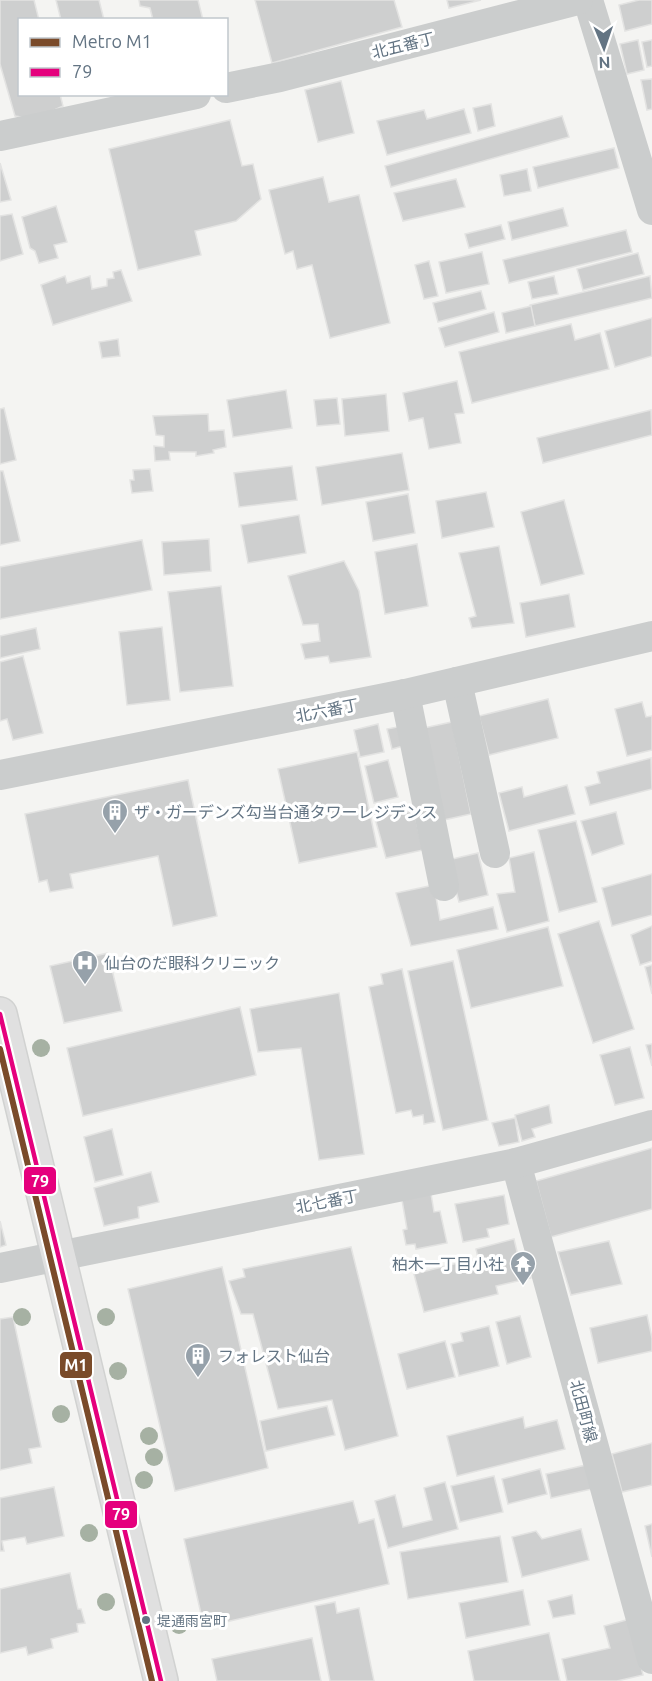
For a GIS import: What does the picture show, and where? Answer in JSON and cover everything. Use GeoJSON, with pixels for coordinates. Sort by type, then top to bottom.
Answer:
{"type":"FeatureCollection","features":[{"type":"Feature","properties":{"kind":"main road"},"geometry":{"type":"LineString","coordinates":[[0,1014],[161,1681]]}},
{"type":"Feature","properties":{"kind":"street","name":"北五番丁"},"geometry":{"type":"LineString","coordinates":[[228,88],[292,74],[578,0]]}},
{"type":"Feature","properties":{"kind":"street"},"geometry":{"type":"LineString","coordinates":[[588,0],[652,210]]}},
{"type":"Feature","properties":{"kind":"street"},"geometry":{"type":"LineString","coordinates":[[0,136],[187,96]]}},
{"type":"Feature","properties":{"kind":"street","name":"北六番丁"},"geometry":{"type":"LineString","coordinates":[[0,775],[405,694],[652,636]]}},
{"type":"Feature","properties":{"kind":"street"},"geometry":{"type":"LineString","coordinates":[[457,682],[495,853]]}},
{"type":"Feature","properties":{"kind":"street"},"geometry":{"type":"LineString","coordinates":[[405,694],[444,886]]}},
{"type":"Feature","properties":{"kind":"street","name":"北七番丁"},"geometry":{"type":"LineString","coordinates":[[0,1268],[516,1163],[652,1125]]}},
{"type":"Feature","properties":{"kind":"street","name":"北田町線"},"geometry":{"type":"LineString","coordinates":[[516,1163],[652,1659]]}},
{"type":"Feature","properties":{"kind":"building"},"geometry":{"type":"Polygon","coordinates":[[[0,0],[34,0],[38,18],[18,18],[18,96],[60,96],[63,106],[27,118],[15,116],[0,64],[0,0]]]}},
{"type":"Feature","properties":{"kind":"building"},"geometry":{"type":"Polygon","coordinates":[[[56,0],[99,0],[104,18],[60,18],[56,0]]]}},
{"type":"Feature","properties":{"kind":"building"},"geometry":{"type":"Polygon","coordinates":[[[139,0],[198,0],[202,18],[152,18],[150,8],[140,6],[139,0]]]}},
{"type":"Feature","properties":{"kind":"building"},"geometry":{"type":"Polygon","coordinates":[[[255,0],[394,0],[402,27],[272,63],[255,0]]]}},
{"type":"Feature","properties":{"kind":"building"},"geometry":{"type":"Polygon","coordinates":[[[447,0],[481,0],[449,8],[447,0]]]}},
{"type":"Feature","properties":{"kind":"building"},"geometry":{"type":"Polygon","coordinates":[[[639,0],[652,0],[652,24],[625,31],[619,5],[639,0]]]}},
{"type":"Feature","properties":{"kind":"building"},"geometry":{"type":"Polygon","coordinates":[[[638,40],[644,70],[627,74],[620,44],[638,40]]]}},
{"type":"Feature","properties":{"kind":"building"},"geometry":{"type":"Polygon","coordinates":[[[652,40],[652,66],[647,67],[642,42],[652,40]]]}},
{"type":"Feature","properties":{"kind":"building"},"geometry":{"type":"Polygon","coordinates":[[[652,79],[652,109],[647,110],[641,80],[652,79]]]}},
{"type":"Feature","properties":{"kind":"building"},"geometry":{"type":"Polygon","coordinates":[[[341,81],[354,133],[318,142],[305,90],[341,81]]]}},
{"type":"Feature","properties":{"kind":"building"},"geometry":{"type":"Polygon","coordinates":[[[491,104],[495,126],[478,131],[473,108],[491,104]]]}},
{"type":"Feature","properties":{"kind":"building"},"geometry":{"type":"Polygon","coordinates":[[[464,109],[471,133],[387,155],[377,121],[424,110],[427,119],[464,109]]]}},
{"type":"Feature","properties":{"kind":"building"},"geometry":{"type":"Polygon","coordinates":[[[562,116],[569,137],[391,187],[385,166],[562,116]]]}},
{"type":"Feature","properties":{"kind":"building"},"geometry":{"type":"Polygon","coordinates":[[[230,120],[242,166],[253,164],[261,199],[236,221],[195,231],[201,255],[138,270],[109,149],[230,120]]]}},
{"type":"Feature","properties":{"kind":"building"},"geometry":{"type":"Polygon","coordinates":[[[614,148],[619,168],[538,188],[533,167],[614,148]]]}},
{"type":"Feature","properties":{"kind":"building"},"geometry":{"type":"Polygon","coordinates":[[[0,163],[11,200],[0,202],[0,163]]]}},
{"type":"Feature","properties":{"kind":"building"},"geometry":{"type":"Polygon","coordinates":[[[527,169],[531,191],[504,196],[500,175],[527,169]]]}},
{"type":"Feature","properties":{"kind":"building"},"geometry":{"type":"Polygon","coordinates":[[[323,177],[329,202],[359,195],[390,323],[330,338],[312,265],[297,269],[293,251],[285,254],[269,190],[323,177]]]}},
{"type":"Feature","properties":{"kind":"building"},"geometry":{"type":"Polygon","coordinates":[[[456,179],[465,207],[403,221],[394,193],[456,179]]]}},
{"type":"Feature","properties":{"kind":"building"},"geometry":{"type":"Polygon","coordinates":[[[56,206],[67,242],[54,245],[58,258],[39,263],[35,251],[30,248],[22,217],[56,206]]]}},
{"type":"Feature","properties":{"kind":"building"},"geometry":{"type":"Polygon","coordinates":[[[563,208],[568,226],[512,240],[508,222],[563,208]]]}},
{"type":"Feature","properties":{"kind":"building"},"geometry":{"type":"Polygon","coordinates":[[[12,214],[23,254],[0,261],[0,216],[12,214]]]}},
{"type":"Feature","properties":{"kind":"building"},"geometry":{"type":"Polygon","coordinates":[[[501,225],[505,239],[469,248],[465,234],[501,225]]]}},
{"type":"Feature","properties":{"kind":"building"},"geometry":{"type":"Polygon","coordinates":[[[626,230],[632,252],[509,283],[503,260],[626,230]]]}},
{"type":"Feature","properties":{"kind":"building"},"geometry":{"type":"Polygon","coordinates":[[[482,252],[489,284],[446,293],[439,262],[482,252]]]}},
{"type":"Feature","properties":{"kind":"building"},"geometry":{"type":"Polygon","coordinates":[[[638,253],[644,274],[583,290],[577,269],[638,253]]]}},
{"type":"Feature","properties":{"kind":"building"},"geometry":{"type":"Polygon","coordinates":[[[429,261],[438,296],[424,299],[415,265],[429,261]]]}},
{"type":"Feature","properties":{"kind":"building"},"geometry":{"type":"Polygon","coordinates":[[[121,270],[132,301],[53,325],[41,285],[65,276],[67,283],[90,276],[92,289],[107,286],[107,279],[114,278],[113,272],[121,270]]]}},
{"type":"Feature","properties":{"kind":"building"},"geometry":{"type":"Polygon","coordinates":[[[554,276],[558,294],[532,299],[528,282],[554,276]]]}},
{"type":"Feature","properties":{"kind":"building"},"geometry":{"type":"Polygon","coordinates":[[[650,276],[652,298],[535,326],[530,305],[650,276]]]}},
{"type":"Feature","properties":{"kind":"building"},"geometry":{"type":"Polygon","coordinates":[[[481,291],[486,309],[438,322],[433,303],[481,291]]]}},
{"type":"Feature","properties":{"kind":"building"},"geometry":{"type":"Polygon","coordinates":[[[531,306],[535,326],[506,333],[502,313],[531,306]]]}},
{"type":"Feature","properties":{"kind":"building"},"geometry":{"type":"Polygon","coordinates":[[[494,312],[499,332],[445,347],[439,328],[494,312]]]}},
{"type":"Feature","properties":{"kind":"building"},"geometry":{"type":"Polygon","coordinates":[[[652,318],[652,356],[615,367],[605,331],[652,318]]]}},
{"type":"Feature","properties":{"kind":"building"},"geometry":{"type":"Polygon","coordinates":[[[571,324],[575,340],[600,333],[609,369],[472,403],[459,352],[571,324]]]}},
{"type":"Feature","properties":{"kind":"building"},"geometry":{"type":"Polygon","coordinates":[[[118,339],[120,356],[102,358],[99,342],[118,339]]]}},
{"type":"Feature","properties":{"kind":"building"},"geometry":{"type":"Polygon","coordinates":[[[457,381],[464,413],[455,414],[461,443],[429,449],[423,418],[409,421],[403,393],[457,381]]]}},
{"type":"Feature","properties":{"kind":"building"},"geometry":{"type":"Polygon","coordinates":[[[286,390],[292,428],[233,437],[227,400],[286,390]]]}},
{"type":"Feature","properties":{"kind":"building"},"geometry":{"type":"Polygon","coordinates":[[[386,394],[389,431],[345,436],[342,399],[386,394]]]}},
{"type":"Feature","properties":{"kind":"building"},"geometry":{"type":"Polygon","coordinates":[[[337,398],[340,424],[317,426],[314,400],[337,398]]]}},
{"type":"Feature","properties":{"kind":"building"},"geometry":{"type":"Polygon","coordinates":[[[4,408],[16,460],[0,464],[0,409],[4,408]]]}},
{"type":"Feature","properties":{"kind":"building"},"geometry":{"type":"Polygon","coordinates":[[[651,410],[652,435],[543,463],[537,438],[651,410]]]}},
{"type":"Feature","properties":{"kind":"building"},"geometry":{"type":"Polygon","coordinates":[[[208,414],[209,431],[224,430],[226,447],[213,450],[214,453],[196,456],[196,452],[169,452],[170,460],[155,461],[154,446],[164,447],[164,436],[156,435],[153,416],[208,414]]]}},
{"type":"Feature","properties":{"kind":"building"},"geometry":{"type":"Polygon","coordinates":[[[402,453],[409,490],[322,505],[316,467],[402,453]]]}},
{"type":"Feature","properties":{"kind":"building"},"geometry":{"type":"Polygon","coordinates":[[[292,466],[297,500],[239,507],[234,473],[292,466]]]}},
{"type":"Feature","properties":{"kind":"building"},"geometry":{"type":"Polygon","coordinates":[[[150,469],[153,491],[132,493],[130,480],[134,480],[133,470],[150,469]]]}},
{"type":"Feature","properties":{"kind":"building"},"geometry":{"type":"Polygon","coordinates":[[[0,471],[3,471],[20,541],[0,545],[0,471]]]}},
{"type":"Feature","properties":{"kind":"building"},"geometry":{"type":"Polygon","coordinates":[[[486,492],[494,527],[442,538],[436,501],[486,492]]]}},
{"type":"Feature","properties":{"kind":"building"},"geometry":{"type":"Polygon","coordinates":[[[408,494],[415,533],[373,541],[366,502],[408,494]]]}},
{"type":"Feature","properties":{"kind":"building"},"geometry":{"type":"Polygon","coordinates":[[[564,500],[584,574],[541,585],[521,512],[564,500]]]}},
{"type":"Feature","properties":{"kind":"building"},"geometry":{"type":"Polygon","coordinates":[[[299,515],[306,553],[248,563],[241,525],[299,515]]]}},
{"type":"Feature","properties":{"kind":"building"},"geometry":{"type":"Polygon","coordinates":[[[209,539],[211,571],[164,575],[162,542],[209,539]]]}},
{"type":"Feature","properties":{"kind":"building"},"geometry":{"type":"Polygon","coordinates":[[[142,540],[152,590],[0,619],[0,567],[142,540]]]}},
{"type":"Feature","properties":{"kind":"building"},"geometry":{"type":"Polygon","coordinates":[[[417,544],[428,606],[385,614],[375,552],[417,544]]]}},
{"type":"Feature","properties":{"kind":"building"},"geometry":{"type":"Polygon","coordinates":[[[499,546],[514,623],[472,628],[469,618],[476,616],[459,553],[499,546]]]}},
{"type":"Feature","properties":{"kind":"building"},"geometry":{"type":"Polygon","coordinates":[[[344,561],[359,591],[371,657],[330,663],[328,656],[305,659],[301,644],[320,641],[318,624],[303,625],[288,576],[344,561]]]}},
{"type":"Feature","properties":{"kind":"building"},"geometry":{"type":"Polygon","coordinates":[[[221,586],[233,686],[180,692],[168,592],[221,586]]]}},
{"type":"Feature","properties":{"kind":"building"},"geometry":{"type":"Polygon","coordinates":[[[569,594],[575,627],[526,637],[520,603],[569,594]]]}},
{"type":"Feature","properties":{"kind":"building"},"geometry":{"type":"Polygon","coordinates":[[[162,627],[170,700],[127,705],[119,632],[162,627]]]}},
{"type":"Feature","properties":{"kind":"building"},"geometry":{"type":"Polygon","coordinates":[[[36,628],[40,649],[0,658],[0,636],[36,628]]]}},
{"type":"Feature","properties":{"kind":"building"},"geometry":{"type":"Polygon","coordinates":[[[23,656],[43,733],[13,740],[7,719],[0,721],[0,662],[23,656]]]}},
{"type":"Feature","properties":{"kind":"building"},"geometry":{"type":"Polygon","coordinates":[[[548,699],[558,738],[489,755],[479,716],[548,699]]]}},
{"type":"Feature","properties":{"kind":"building"},"geometry":{"type":"Polygon","coordinates":[[[642,702],[646,717],[652,716],[652,750],[627,756],[615,709],[642,702]]]}},
{"type":"Feature","properties":{"kind":"building"},"geometry":{"type":"Polygon","coordinates":[[[452,722],[471,814],[439,821],[419,729],[452,722]]]}},
{"type":"Feature","properties":{"kind":"building"},"geometry":{"type":"Polygon","coordinates":[[[378,724],[384,752],[360,757],[354,730],[378,724]]]}},
{"type":"Feature","properties":{"kind":"building"},"geometry":{"type":"Polygon","coordinates":[[[402,726],[407,745],[392,749],[387,729],[402,726]]]}},
{"type":"Feature","properties":{"kind":"building"},"geometry":{"type":"Polygon","coordinates":[[[357,752],[377,847],[299,863],[278,769],[357,752]]]}},
{"type":"Feature","properties":{"kind":"building"},"geometry":{"type":"Polygon","coordinates":[[[651,758],[652,789],[590,805],[585,787],[600,783],[597,772],[651,758]]]}},
{"type":"Feature","properties":{"kind":"building"},"geometry":{"type":"Polygon","coordinates":[[[388,760],[398,797],[374,803],[365,766],[388,760]]]}},
{"type":"Feature","properties":{"kind":"building","name":"ザ・ガーデンズ勾当台通タワーレジデンス"},"geometry":{"type":"Polygon","coordinates":[[[188,780],[217,916],[173,926],[158,856],[70,874],[73,888],[50,892],[47,880],[39,882],[25,814],[188,780]]]}},
{"type":"Feature","properties":{"kind":"building"},"geometry":{"type":"Polygon","coordinates":[[[567,785],[575,814],[509,831],[499,793],[522,787],[524,797],[567,785]]]}},
{"type":"Feature","properties":{"kind":"building"},"geometry":{"type":"Polygon","coordinates":[[[394,805],[397,814],[414,811],[423,850],[386,858],[373,811],[394,805]]]}},
{"type":"Feature","properties":{"kind":"building"},"geometry":{"type":"Polygon","coordinates":[[[616,812],[624,844],[592,855],[581,821],[616,812]]]}},
{"type":"Feature","properties":{"kind":"building"},"geometry":{"type":"Polygon","coordinates":[[[576,821],[597,902],[559,912],[538,830],[576,821]]]}},
{"type":"Feature","properties":{"kind":"building"},"geometry":{"type":"Polygon","coordinates":[[[534,852],[549,921],[507,932],[497,894],[515,892],[509,858],[534,852]]]}},
{"type":"Feature","properties":{"kind":"building"},"geometry":{"type":"Polygon","coordinates":[[[478,853],[488,895],[459,902],[448,860],[478,853]]]}},
{"type":"Feature","properties":{"kind":"building"},"geometry":{"type":"Polygon","coordinates":[[[652,874],[652,915],[612,926],[602,888],[652,874]]]}},
{"type":"Feature","properties":{"kind":"building"},"geometry":{"type":"Polygon","coordinates":[[[434,885],[440,920],[493,907],[498,929],[411,946],[396,893],[434,885]]]}},
{"type":"Feature","properties":{"kind":"building"},"geometry":{"type":"Polygon","coordinates":[[[599,921],[634,1029],[593,1043],[558,934],[599,921]]]}},
{"type":"Feature","properties":{"kind":"building"},"geometry":{"type":"Polygon","coordinates":[[[652,926],[652,961],[640,965],[631,935],[652,926]]]}},
{"type":"Feature","properties":{"kind":"building"},"geometry":{"type":"Polygon","coordinates":[[[548,927],[563,986],[471,1008],[457,950],[548,927]]]}},
{"type":"Feature","properties":{"kind":"building"},"geometry":{"type":"Polygon","coordinates":[[[108,953],[122,1011],[64,1023],[50,966],[108,953]]]}},
{"type":"Feature","properties":{"kind":"building"},"geometry":{"type":"Polygon","coordinates":[[[453,961],[488,1120],[443,1130],[408,971],[453,961]]]}},
{"type":"Feature","properties":{"kind":"building"},"geometry":{"type":"Polygon","coordinates":[[[652,965],[652,994],[645,967],[652,965]]]}},
{"type":"Feature","properties":{"kind":"building"},"geometry":{"type":"Polygon","coordinates":[[[402,969],[435,1122],[424,1124],[423,1115],[413,1117],[411,1110],[396,1113],[369,987],[383,984],[381,974],[402,969]]]}},
{"type":"Feature","properties":{"kind":"building"},"geometry":{"type":"Polygon","coordinates":[[[339,993],[364,1154],[319,1160],[301,1048],[258,1052],[250,1009],[339,993]]]}},
{"type":"Feature","properties":{"kind":"building"},"geometry":{"type":"Polygon","coordinates":[[[240,1007],[256,1075],[83,1116],[67,1048],[240,1007]]]}},
{"type":"Feature","properties":{"kind":"building"},"geometry":{"type":"Polygon","coordinates":[[[652,1044],[652,1066],[646,1045],[652,1044]]]}},
{"type":"Feature","properties":{"kind":"building"},"geometry":{"type":"Polygon","coordinates":[[[630,1047],[644,1098],[615,1105],[600,1055],[630,1047]]]}},
{"type":"Feature","properties":{"kind":"building"},"geometry":{"type":"Polygon","coordinates":[[[549,1105],[552,1123],[532,1129],[535,1137],[522,1141],[515,1115],[549,1105]]]}},
{"type":"Feature","properties":{"kind":"building"},"geometry":{"type":"Polygon","coordinates":[[[515,1118],[519,1142],[499,1146],[492,1123],[515,1118]]]}},
{"type":"Feature","properties":{"kind":"building"},"geometry":{"type":"Polygon","coordinates":[[[112,1129],[123,1175],[95,1182],[84,1137],[112,1129]]]}},
{"type":"Feature","properties":{"kind":"building"},"geometry":{"type":"Polygon","coordinates":[[[652,1148],[652,1209],[551,1237],[536,1181],[652,1148]]]}},
{"type":"Feature","properties":{"kind":"building"},"geometry":{"type":"Polygon","coordinates":[[[151,1172],[159,1202],[138,1207],[139,1218],[104,1226],[94,1188],[151,1172]]]}},
{"type":"Feature","properties":{"kind":"building"},"geometry":{"type":"Polygon","coordinates":[[[431,1194],[434,1212],[440,1211],[447,1243],[416,1249],[415,1244],[406,1245],[403,1230],[407,1229],[402,1200],[431,1194]]]}},
{"type":"Feature","properties":{"kind":"building"},"geometry":{"type":"Polygon","coordinates":[[[504,1195],[509,1224],[487,1229],[489,1237],[463,1242],[455,1204],[504,1195]]]}},
{"type":"Feature","properties":{"kind":"building"},"geometry":{"type":"Polygon","coordinates":[[[0,1221],[6,1245],[0,1247],[0,1221]]]}},
{"type":"Feature","properties":{"kind":"building"},"geometry":{"type":"Polygon","coordinates":[[[514,1239],[519,1260],[526,1258],[531,1278],[496,1286],[498,1294],[424,1312],[414,1274],[478,1258],[476,1249],[514,1239]]]}},
{"type":"Feature","properties":{"kind":"building"},"geometry":{"type":"Polygon","coordinates":[[[609,1241],[622,1284],[571,1295],[558,1252],[609,1241]]]}},
{"type":"Feature","properties":{"kind":"building"},"geometry":{"type":"Polygon","coordinates":[[[351,1247],[398,1436],[345,1450],[332,1400],[278,1409],[253,1314],[241,1314],[229,1281],[245,1277],[243,1269],[351,1247]]]}},
{"type":"Feature","properties":{"kind":"building","name":"フォレスト仙台"},"geometry":{"type":"Polygon","coordinates":[[[222,1267],[268,1468],[175,1491],[128,1289],[222,1267]]]}},
{"type":"Feature","properties":{"kind":"building"},"geometry":{"type":"Polygon","coordinates":[[[647,1315],[652,1351],[598,1363],[590,1328],[647,1315]]]}},
{"type":"Feature","properties":{"kind":"building"},"geometry":{"type":"Polygon","coordinates":[[[520,1316],[531,1357],[507,1364],[496,1322],[520,1316]]]}},
{"type":"Feature","properties":{"kind":"building"},"geometry":{"type":"Polygon","coordinates":[[[13,1317],[41,1447],[29,1449],[32,1463],[0,1470],[0,1319],[13,1317]]]}},
{"type":"Feature","properties":{"kind":"building"},"geometry":{"type":"Polygon","coordinates":[[[489,1326],[499,1366],[459,1376],[451,1344],[463,1341],[461,1333],[489,1326]]]}},
{"type":"Feature","properties":{"kind":"building"},"geometry":{"type":"Polygon","coordinates":[[[445,1341],[455,1377],[407,1389],[398,1354],[445,1341]]]}},
{"type":"Feature","properties":{"kind":"building"},"geometry":{"type":"Polygon","coordinates":[[[327,1406],[335,1435],[266,1451],[260,1421],[327,1406]]]}},
{"type":"Feature","properties":{"kind":"building"},"geometry":{"type":"Polygon","coordinates":[[[523,1417],[525,1428],[557,1420],[565,1449],[457,1476],[447,1436],[523,1417]]]}},
{"type":"Feature","properties":{"kind":"building"},"geometry":{"type":"Polygon","coordinates":[[[652,1443],[652,1485],[622,1492],[612,1454],[652,1443]]]}},
{"type":"Feature","properties":{"kind":"building"},"geometry":{"type":"Polygon","coordinates":[[[586,1465],[592,1489],[551,1498],[546,1474],[586,1465]]]}},
{"type":"Feature","properties":{"kind":"building"},"geometry":{"type":"Polygon","coordinates":[[[540,1469],[547,1494],[508,1504],[502,1479],[540,1469]]]}},
{"type":"Feature","properties":{"kind":"building"},"geometry":{"type":"Polygon","coordinates":[[[494,1476],[503,1512],[460,1522],[451,1486],[494,1476]]]}},
{"type":"Feature","properties":{"kind":"building"},"geometry":{"type":"Polygon","coordinates":[[[445,1482],[458,1529],[388,1548],[375,1501],[395,1495],[403,1527],[432,1520],[424,1488],[445,1482]]]}},
{"type":"Feature","properties":{"kind":"building"},"geometry":{"type":"Polygon","coordinates":[[[54,1487],[64,1536],[27,1544],[25,1537],[2,1541],[4,1551],[0,1551],[0,1498],[54,1487]]]}},
{"type":"Feature","properties":{"kind":"building"},"geometry":{"type":"Polygon","coordinates":[[[353,1501],[359,1523],[374,1519],[389,1584],[204,1627],[184,1539],[353,1501]]]}},
{"type":"Feature","properties":{"kind":"building"},"geometry":{"type":"Polygon","coordinates":[[[652,1524],[652,1557],[645,1526],[652,1524]]]}},
{"type":"Feature","properties":{"kind":"building"},"geometry":{"type":"Polygon","coordinates":[[[581,1529],[589,1560],[522,1577],[512,1537],[536,1531],[542,1539],[581,1529]]]}},
{"type":"Feature","properties":{"kind":"building"},"geometry":{"type":"Polygon","coordinates":[[[500,1536],[508,1582],[408,1599],[400,1552],[500,1536]]]}},
{"type":"Feature","properties":{"kind":"building"},"geometry":{"type":"Polygon","coordinates":[[[70,1573],[78,1609],[81,1609],[85,1623],[77,1624],[78,1632],[51,1639],[53,1648],[28,1655],[26,1647],[0,1653],[0,1589],[70,1573]]]}},
{"type":"Feature","properties":{"kind":"building"},"geometry":{"type":"Polygon","coordinates":[[[523,1590],[530,1625],[466,1638],[459,1603],[523,1590]]]}},
{"type":"Feature","properties":{"kind":"building"},"geometry":{"type":"Polygon","coordinates":[[[572,1595],[575,1614],[553,1618],[548,1601],[572,1595]]]}},
{"type":"Feature","properties":{"kind":"building"},"geometry":{"type":"Polygon","coordinates":[[[335,1602],[337,1613],[359,1608],[374,1681],[330,1681],[315,1606],[335,1602]]]}},
{"type":"Feature","properties":{"kind":"building"},"geometry":{"type":"Polygon","coordinates":[[[630,1619],[643,1675],[617,1681],[567,1681],[562,1659],[610,1648],[604,1626],[630,1619]]]}},
{"type":"Feature","properties":{"kind":"building"},"geometry":{"type":"Polygon","coordinates":[[[549,1633],[560,1681],[474,1681],[468,1651],[549,1633]]]}},
{"type":"Feature","properties":{"kind":"building"},"geometry":{"type":"Polygon","coordinates":[[[312,1638],[321,1681],[217,1681],[212,1659],[312,1638]]]}},
{"type":"Feature","properties":{"kind":"metro line","name":"M1"},"geometry":{"type":"LineString","coordinates":[[0,1049],[152,1681]]}},
{"type":"Feature","properties":{"kind":"transit line","name":"79"},"geometry":{"type":"LineString","coordinates":[[0,1014],[161,1681]]}},
{"type":"Feature","properties":{"kind":"place","name":"ザ・ガーデンズ勾当台通タワーレジデンス"},"geometry":{"type":"Point","coordinates":[115,835]}},
{"type":"Feature","properties":{"kind":"place","name":"仙台のだ眼科クリニック"},"geometry":{"type":"Point","coordinates":[85,986]}},
{"type":"Feature","properties":{"kind":"place","name":"柏木一丁目小社"},"geometry":{"type":"Point","coordinates":[523,1287]}},
{"type":"Feature","properties":{"kind":"place","name":"フォレスト仙台"},"geometry":{"type":"Point","coordinates":[198,1379]}},
{"type":"Feature","properties":{"kind":"place","name":"堤通雨宮町"},"geometry":{"type":"Point","coordinates":[146,1620]}}]}
